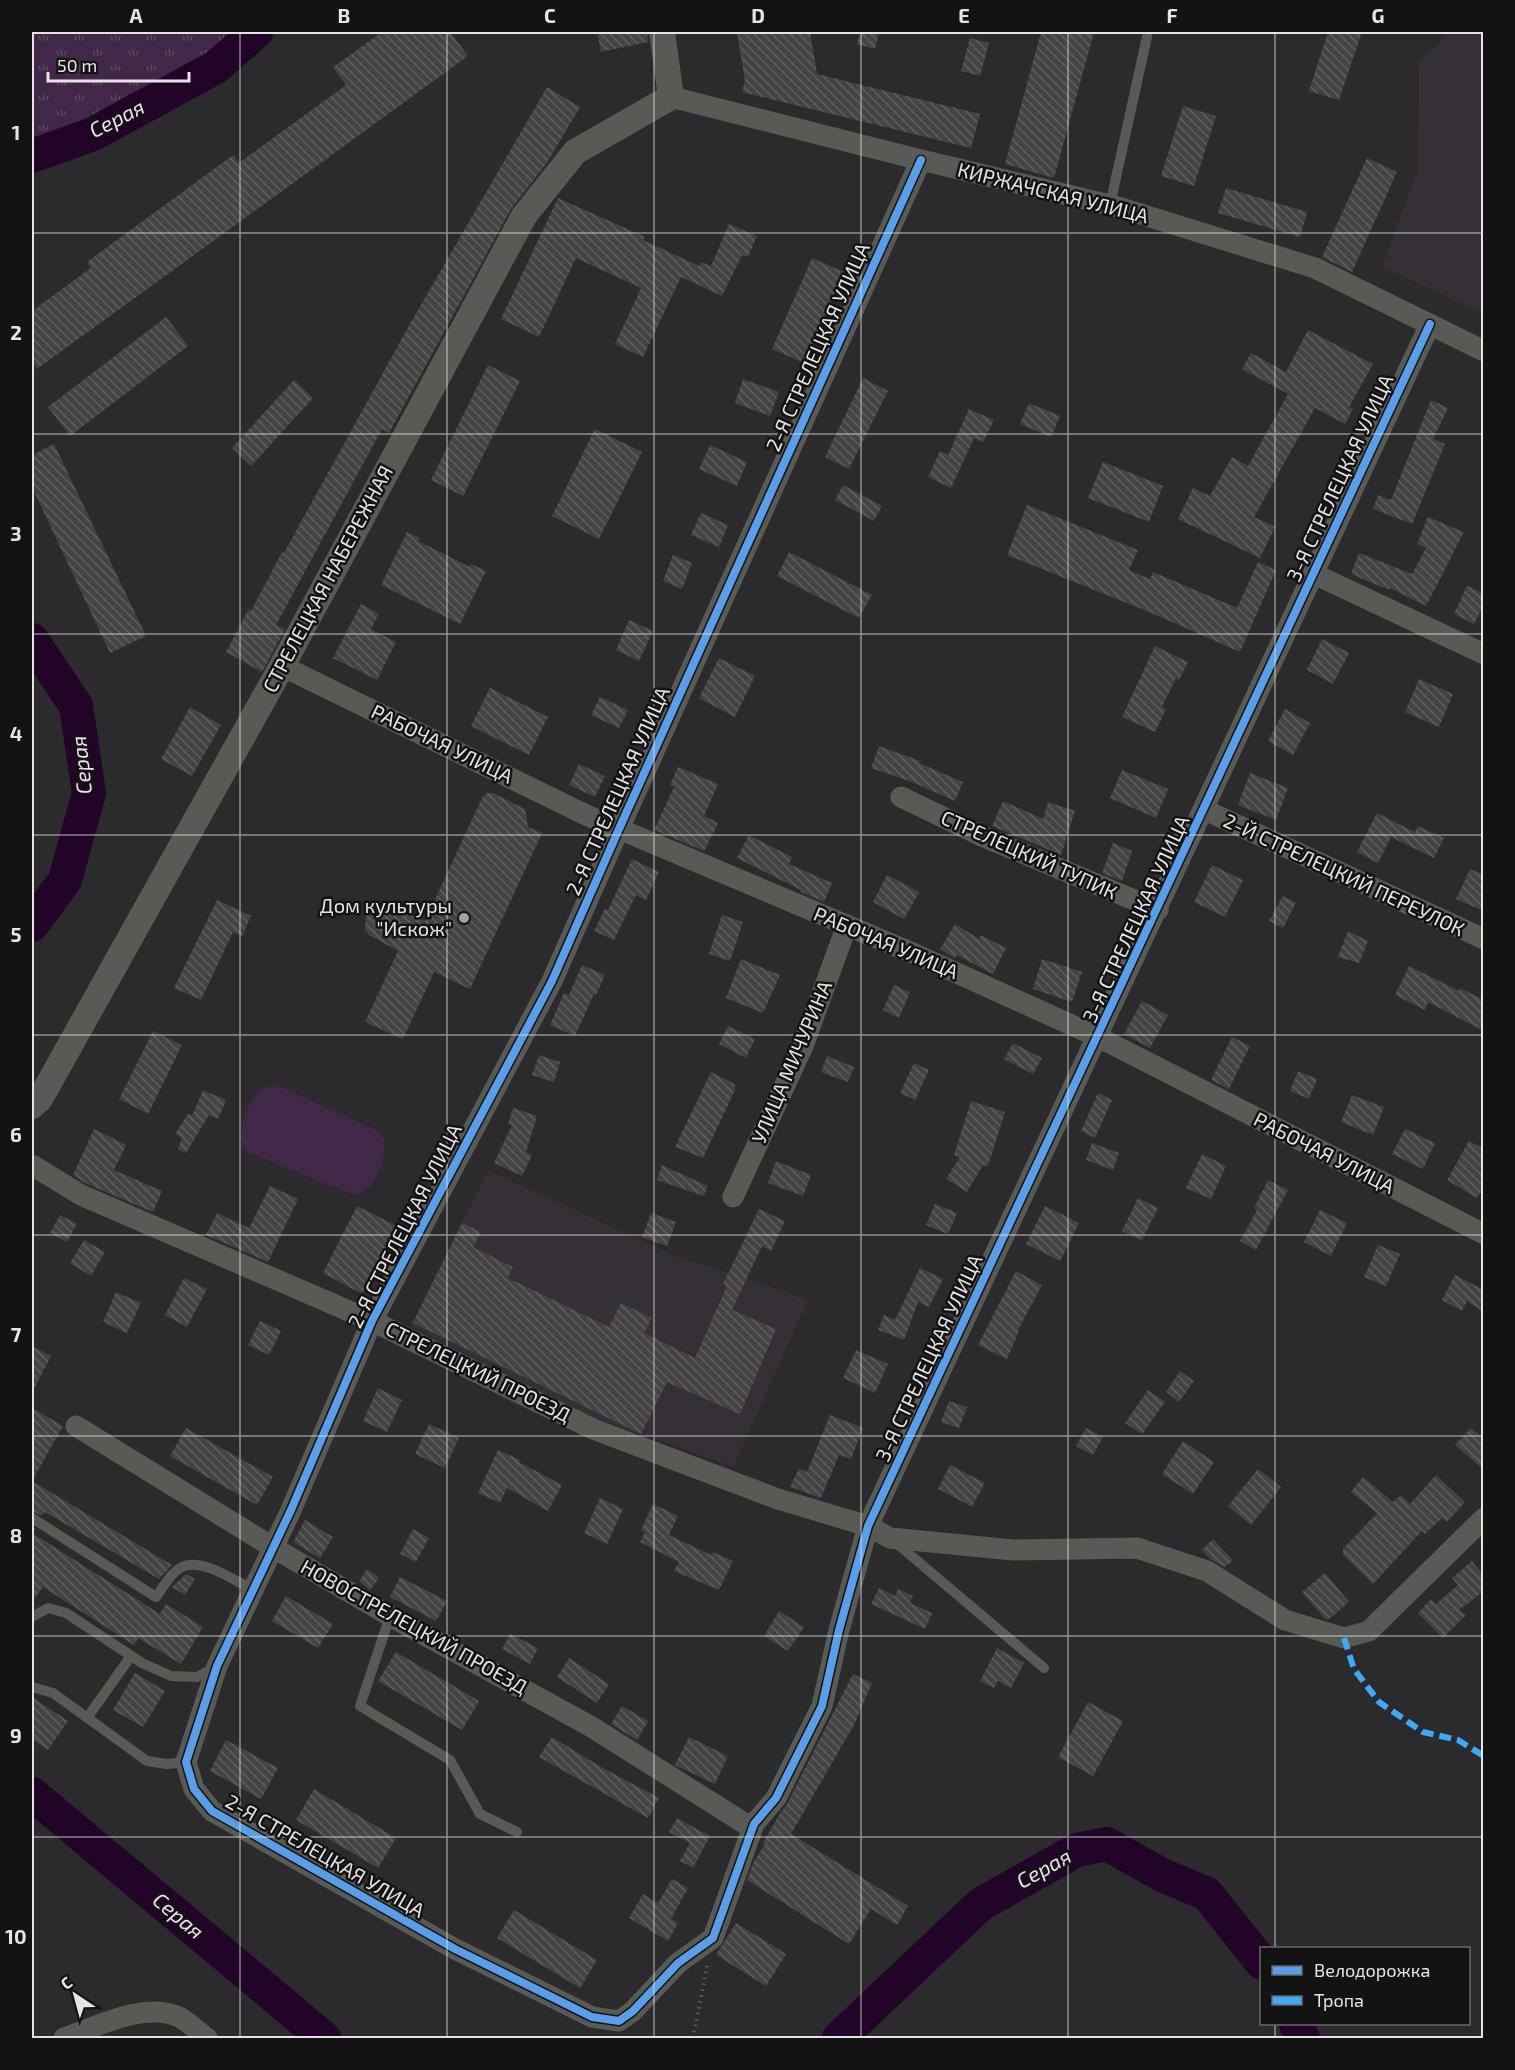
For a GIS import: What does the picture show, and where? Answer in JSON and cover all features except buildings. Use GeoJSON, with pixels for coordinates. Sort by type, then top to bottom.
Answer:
{"type":"FeatureCollection","features":[{"type":"Feature","properties":{"kind":"street"},"geometry":{"type":"LineString","coordinates":[[662,32],[671,97]]}},
{"type":"Feature","properties":{"kind":"street","name":"КИРЖАЧСКАЯ УЛИЦА"},"geometry":{"type":"LineString","coordinates":[[671,97],[1110,205],[1316,268],[1484,351]]}},
{"type":"Feature","properties":{"kind":"street","name":"СТРЕЛЕЦКАЯ НАБЕРЕЖНАЯ"},"geometry":{"type":"LineString","coordinates":[[32,1106],[40,1100],[282,666],[524,216],[575,152],[671,97]]}},
{"type":"Feature","properties":{"kind":"street","name":"2-Я СТРЕЛЕЦКАЯ УЛИЦА"},"geometry":{"type":"LineString","coordinates":[[713,1938],[678,1963],[633,2011],[619,2021],[592,2017],[455,1949],[212,1811],[194,1789],[186,1762],[217,1666],[274,1548],[372,1320],[552,981],[921,160]]}},
{"type":"Feature","properties":{"kind":"street","name":"3-Я СТРЕЛЕЦКАЯ УЛИЦА"},"geometry":{"type":"LineString","coordinates":[[754,1824],[776,1798],[822,1706],[839,1630],[868,1526],[1205,810],[1430,324]]}},
{"type":"Feature","properties":{"kind":"street"},"geometry":{"type":"LineString","coordinates":[[1314,574],[1484,654]]}},
{"type":"Feature","properties":{"kind":"street","name":"РАБОЧАЯ УЛИЦА"},"geometry":{"type":"LineString","coordinates":[[282,666],[586,815],[915,954],[1098,1037],[1484,1234]]}},
{"type":"Feature","properties":{"kind":"street","name":"СТРЕЛЕЦКИЙ ТУПИК"},"geometry":{"type":"LineString","coordinates":[[901,797],[982,836],[1158,910]]}},
{"type":"Feature","properties":{"kind":"street","name":"2-Й СТРЕЛЕЦКИЙ ПЕРЕУЛОК"},"geometry":{"type":"LineString","coordinates":[[1205,810],[1484,939]]}},
{"type":"Feature","properties":{"kind":"street","name":"УЛИЦА МИЧУРИНА"},"geometry":{"type":"LineString","coordinates":[[733,1197],[803,1046],[847,925]]}},
{"type":"Feature","properties":{"kind":"street","name":"СТРЕЛЕЦКИЙ ПРОЕЗД"},"geometry":{"type":"LineString","coordinates":[[32,1165],[81,1195],[372,1320],[593,1429],[778,1499],[868,1526],[890,1538]]}},
{"type":"Feature","properties":{"kind":"street","name":"НОВОСТРЕЛЕЦКИЙ ПРОЕЗД"},"geometry":{"type":"LineString","coordinates":[[76,1426],[274,1548],[390,1616],[590,1726],[744,1822],[754,1824]]}},
{"type":"Feature","properties":{"kind":"street"},"geometry":{"type":"LineString","coordinates":[[890,1538],[1013,1550],[1137,1548],[1207,1571],[1285,1620],[1344,1638],[1370,1631],[1484,1518]]}},
{"type":"Feature","properties":{"kind":"street"},"geometry":{"type":"LineString","coordinates":[[713,1938],[754,1824]]}},
{"type":"Feature","properties":{"kind":"street"},"geometry":{"type":"LineString","coordinates":[[64,2038],[128,2014],[158,2013],[177,2016],[207,2038]]}},
{"type":"Feature","properties":{"kind":"lane"},"geometry":{"type":"LineString","coordinates":[[1110,205],[1148,32]]}},
{"type":"Feature","properties":{"kind":"lane"},"geometry":{"type":"LineString","coordinates":[[32,1518],[156,1597],[172,1575],[184,1566],[198,1564],[212,1568],[254,1590]]}},
{"type":"Feature","properties":{"kind":"lane"},"geometry":{"type":"LineString","coordinates":[[890,1538],[1044,1668]]}},
{"type":"Feature","properties":{"kind":"lane"},"geometry":{"type":"LineString","coordinates":[[32,1617],[48,1608],[66,1613],[142,1663],[171,1676],[197,1677],[217,1666]]}},
{"type":"Feature","properties":{"kind":"lane"},"geometry":{"type":"LineString","coordinates":[[390,1616],[360,1706],[450,1760],[480,1814],[517,1832]]}},
{"type":"Feature","properties":{"kind":"lane"},"geometry":{"type":"LineString","coordinates":[[87,1718],[131,1656]]}},
{"type":"Feature","properties":{"kind":"lane"},"geometry":{"type":"LineString","coordinates":[[32,1687],[53,1693],[147,1761],[167,1764],[186,1762]]}},
{"type":"Feature","properties":{"kind":"path"},"geometry":{"type":"LineString","coordinates":[[693,2038],[713,1938]]}},
{"type":"Feature","properties":{"kind":"shaded area"},"geometry":{"type":"Polygon","coordinates":[[[1447,32],[1483,32],[1483,313],[1382,267],[1418,169],[1419,61],[1440,43],[1447,32]]]}},
{"type":"Feature","properties":{"kind":"shaded area"},"geometry":{"type":"Polygon","coordinates":[[[488,1170],[684,1260],[713,1267],[808,1300],[733,1467],[592,1417],[410,1326],[488,1170]]]}},
{"type":"Feature","properties":{"kind":"green space"},"geometry":{"type":"Polygon","coordinates":[[[32,32],[245,32],[173,80],[86,122],[32,141],[32,32]]]}},
{"type":"Feature","properties":{"kind":"green space"},"geometry":{"type":"Polygon","coordinates":[[[275,1084],[378,1131],[385,1141],[383,1162],[371,1186],[358,1195],[247,1152],[241,1140],[244,1115],[257,1092],[275,1084]]]}},
{"type":"Feature","properties":{"kind":"waterway","name":"Серая"},"geometry":{"type":"LineString","coordinates":[[32,156],[93,134],[216,67],[256,32]]}},
{"type":"Feature","properties":{"kind":"waterway","name":"Серая"},"geometry":{"type":"LineString","coordinates":[[32,640],[76,706],[89,793],[65,880],[32,925]]}},
{"type":"Feature","properties":{"kind":"waterway","name":"Серая"},"geometry":{"type":"LineString","coordinates":[[32,1794],[324,2038]]}},
{"type":"Feature","properties":{"kind":"waterway","name":"Серая"},"geometry":{"type":"LineString","coordinates":[[839,2038],[981,1904],[1077,1850],[1107,1844],[1162,1875],[1207,1894],[1260,1960]]}},
{"type":"Feature","properties":{"kind":"waterway","name":"Серая"},"geometry":{"type":"LineString","coordinates":[[1296,2025],[1303,2038]]}},
{"type":"Feature","properties":{"kind":"marked path"},"geometry":{"type":"LineString","coordinates":[[1344,1638],[1354,1669],[1379,1702],[1423,1732],[1458,1740],[1484,1756]]}},
{"type":"Feature","properties":{"kind":"cycle path"},"geometry":{"type":"LineString","coordinates":[[921,160],[552,981],[372,1321],[291,1510],[217,1666],[186,1762],[194,1789],[212,1811],[455,1949],[592,2017],[619,2021],[633,2011],[678,1963],[713,1938],[754,1824],[776,1798],[822,1706],[839,1630],[868,1526],[1430,324]]}},
{"type":"Feature","properties":{"kind":"place","name":"Дом культуры \"Искож\""},"geometry":{"type":"Point","coordinates":[464,918]}}]}
